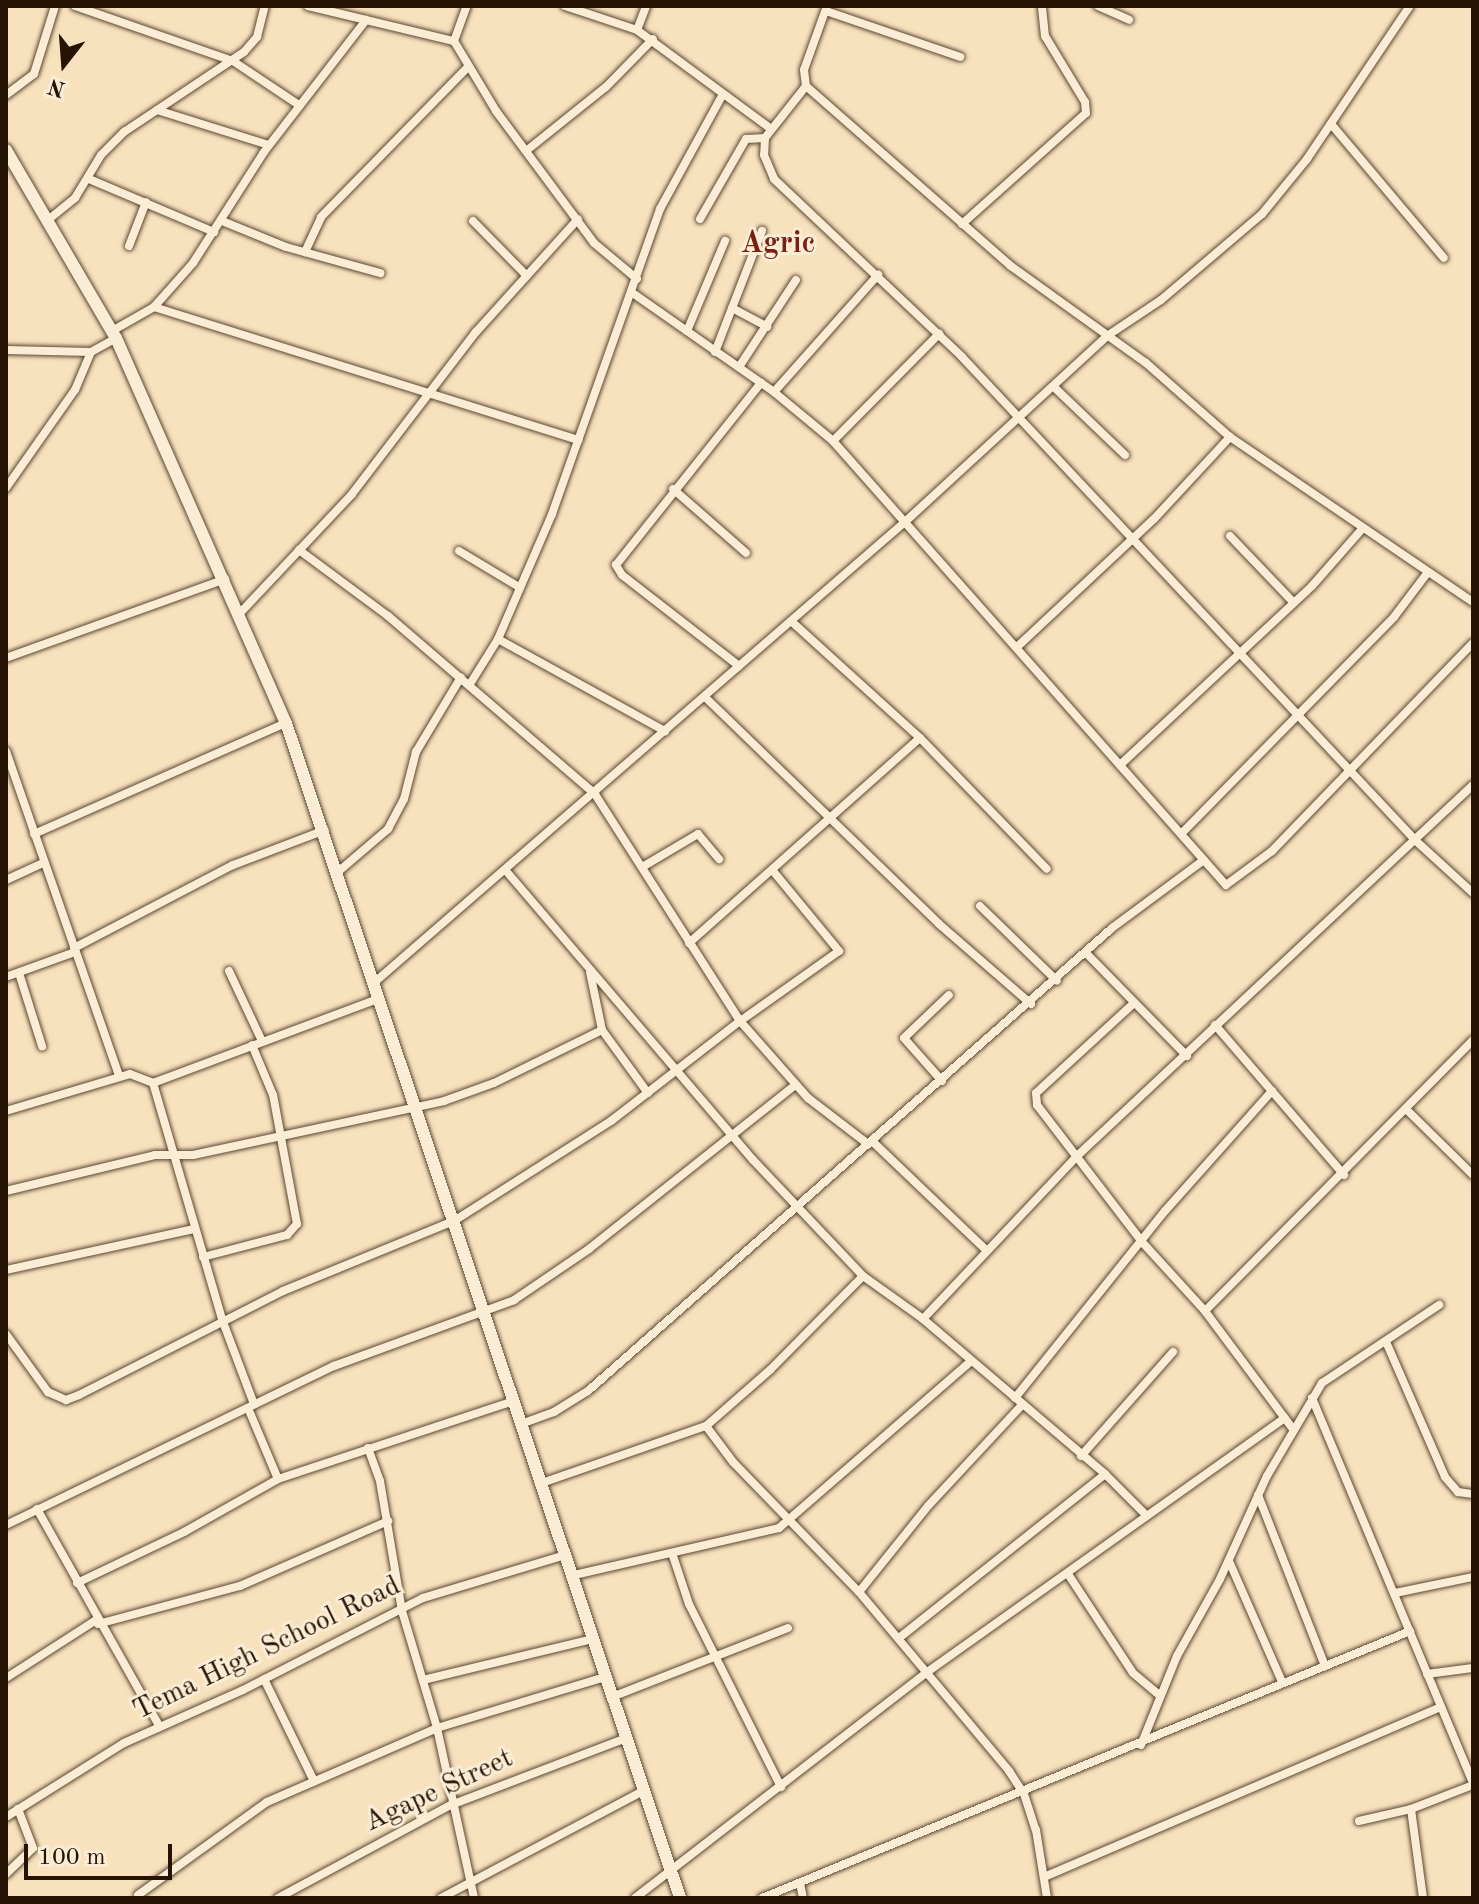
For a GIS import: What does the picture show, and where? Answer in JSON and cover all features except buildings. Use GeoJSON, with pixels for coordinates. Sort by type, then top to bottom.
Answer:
{"type":"FeatureCollection","features":[{"type":"Feature","properties":{"kind":"main road"},"geometry":{"type":"LineString","coordinates":[[6,150],[114,335],[225,579],[286,723],[326,830],[562,1556],[680,1898]]}},
{"type":"Feature","properties":{"kind":"street"},"geometry":{"type":"LineString","coordinates":[[6,95],[34,74],[55,6]]}},
{"type":"Feature","properties":{"kind":"street"},"geometry":{"type":"LineString","coordinates":[[75,6],[233,61],[299,105]]}},
{"type":"Feature","properties":{"kind":"street"},"geometry":{"type":"LineString","coordinates":[[48,220],[89,179],[109,145],[233,61],[257,37],[265,6]]}},
{"type":"Feature","properties":{"kind":"street"},"geometry":{"type":"LineString","coordinates":[[308,6],[454,41],[468,67],[526,151],[602,254],[637,279]]}},
{"type":"Feature","properties":{"kind":"street"},"geometry":{"type":"LineString","coordinates":[[454,41],[467,6]]}},
{"type":"Feature","properties":{"kind":"street"},"geometry":{"type":"LineString","coordinates":[[565,6],[637,30],[653,39],[770,128]]}},
{"type":"Feature","properties":{"kind":"street"},"geometry":{"type":"LineString","coordinates":[[637,30],[646,6]]}},
{"type":"Feature","properties":{"kind":"street"},"geometry":{"type":"LineString","coordinates":[[962,224],[1086,113],[1085,102],[1045,36],[1042,6]]}},
{"type":"Feature","properties":{"kind":"street"},"geometry":{"type":"LineString","coordinates":[[1098,6],[1129,20]]}},
{"type":"Feature","properties":{"kind":"street"},"geometry":{"type":"LineString","coordinates":[[376,981],[507,872],[907,520],[1055,388],[1107,336],[1161,300],[1262,214],[1331,124],[1410,6]]}},
{"type":"Feature","properties":{"kind":"street"},"geometry":{"type":"LineString","coordinates":[[960,57],[827,8],[804,70],[806,86],[962,224],[1107,336],[1230,437],[1473,602]]}},
{"type":"Feature","properties":{"kind":"street"},"geometry":{"type":"LineString","coordinates":[[6,488],[75,390],[91,352],[154,307],[222,221],[269,145],[366,20]]}},
{"type":"Feature","properties":{"kind":"street"},"geometry":{"type":"LineString","coordinates":[[526,151],[606,87],[653,39]]}},
{"type":"Feature","properties":{"kind":"street"},"geometry":{"type":"LineString","coordinates":[[305,252],[321,217],[468,67]]}},
{"type":"Feature","properties":{"kind":"street"},"geometry":{"type":"LineString","coordinates":[[806,86],[765,138],[764,155],[774,179],[939,334],[1242,651],[1416,841],[1473,893]]}},
{"type":"Feature","properties":{"kind":"street"},"geometry":{"type":"LineString","coordinates":[[470,684],[498,639],[579,440],[676,173],[723,94]]}},
{"type":"Feature","properties":{"kind":"street"},"geometry":{"type":"LineString","coordinates":[[157,110],[269,145]]}},
{"type":"Feature","properties":{"kind":"street"},"geometry":{"type":"LineString","coordinates":[[1331,124],[1444,258]]}},
{"type":"Feature","properties":{"kind":"street"},"geometry":{"type":"LineString","coordinates":[[700,219],[746,139],[765,138]]}},
{"type":"Feature","properties":{"kind":"street"},"geometry":{"type":"LineString","coordinates":[[89,179],[214,232]]}},
{"type":"Feature","properties":{"kind":"street"},"geometry":{"type":"LineString","coordinates":[[129,246],[146,202]]}},
{"type":"Feature","properties":{"kind":"street"},"geometry":{"type":"LineString","coordinates":[[240,613],[299,550],[431,394],[526,275],[578,219]]}},
{"type":"Feature","properties":{"kind":"street"},"geometry":{"type":"LineString","coordinates":[[222,221],[305,252],[380,273]]}},
{"type":"Feature","properties":{"kind":"street"},"geometry":{"type":"LineString","coordinates":[[473,221],[526,275]]}},
{"type":"Feature","properties":{"kind":"street"},"geometry":{"type":"LineString","coordinates":[[715,352],[762,231]]}},
{"type":"Feature","properties":{"kind":"street"},"geometry":{"type":"LineString","coordinates":[[687,331],[725,241]]}},
{"type":"Feature","properties":{"kind":"street"},"geometry":{"type":"LineString","coordinates":[[774,392],[878,275]]}},
{"type":"Feature","properties":{"kind":"street"},"geometry":{"type":"LineString","coordinates":[[739,367],[796,280]]}},
{"type":"Feature","properties":{"kind":"street"},"geometry":{"type":"LineString","coordinates":[[634,294],[774,392],[833,441],[907,520],[1220,880],[1232,885],[1350,770],[1473,643]]}},
{"type":"Feature","properties":{"kind":"street"},"geometry":{"type":"LineString","coordinates":[[154,307],[579,440]]}},
{"type":"Feature","properties":{"kind":"street"},"geometry":{"type":"LineString","coordinates":[[732,308],[767,327]]}},
{"type":"Feature","properties":{"kind":"street"},"geometry":{"type":"LineString","coordinates":[[833,441],[939,334]]}},
{"type":"Feature","properties":{"kind":"street"},"geometry":{"type":"LineString","coordinates":[[6,350],[91,352]]}},
{"type":"Feature","properties":{"kind":"street"},"geometry":{"type":"LineString","coordinates":[[739,666],[618,570],[629,543],[761,383]]}},
{"type":"Feature","properties":{"kind":"street"},"geometry":{"type":"LineString","coordinates":[[1055,388],[1125,455]]}},
{"type":"Feature","properties":{"kind":"street"},"geometry":{"type":"LineString","coordinates":[[1017,647],[1131,538],[1230,437]]}},
{"type":"Feature","properties":{"kind":"street"},"geometry":{"type":"LineString","coordinates":[[673,489],[746,553]]}},
{"type":"Feature","properties":{"kind":"street"},"geometry":{"type":"LineString","coordinates":[[1120,765],[1293,602],[1363,528]]}},
{"type":"Feature","properties":{"kind":"street"},"geometry":{"type":"LineString","coordinates":[[1230,536],[1293,602]]}},
{"type":"Feature","properties":{"kind":"street"},"geometry":{"type":"LineString","coordinates":[[299,550],[470,684],[595,794],[644,866],[740,1021],[795,1085],[870,1143],[987,1251]]}},
{"type":"Feature","properties":{"kind":"street"},"geometry":{"type":"LineString","coordinates":[[459,551],[519,587]]}},
{"type":"Feature","properties":{"kind":"street"},"geometry":{"type":"LineString","coordinates":[[1181,834],[1394,617],[1428,572]]}},
{"type":"Feature","properties":{"kind":"street"},"geometry":{"type":"LineString","coordinates":[[6,658],[225,579]]}},
{"type":"Feature","properties":{"kind":"street"},"geometry":{"type":"LineString","coordinates":[[791,621],[920,738],[1047,869]]}},
{"type":"Feature","properties":{"kind":"street"},"geometry":{"type":"LineString","coordinates":[[498,639],[665,731]]}},
{"type":"Feature","properties":{"kind":"street"},"geometry":{"type":"LineString","coordinates":[[339,871],[388,829],[407,790],[416,752],[461,677]]}},
{"type":"Feature","properties":{"kind":"street"},"geometry":{"type":"LineString","coordinates":[[705,697],[939,924],[1031,1004]]}},
{"type":"Feature","properties":{"kind":"street"},"geometry":{"type":"LineString","coordinates":[[34,834],[286,723]]}},
{"type":"Feature","properties":{"kind":"street"},"geometry":{"type":"LineString","coordinates":[[689,943],[920,738]]}},
{"type":"Feature","properties":{"kind":"street"},"geometry":{"type":"LineString","coordinates":[[6,751],[119,1076]]}},
{"type":"Feature","properties":{"kind":"street"},"geometry":{"type":"LineString","coordinates":[[923,1319],[1076,1157],[1473,785]]}},
{"type":"Feature","properties":{"kind":"street"},"geometry":{"type":"LineString","coordinates":[[6,977],[74,950],[233,865],[326,830]]}},
{"type":"Feature","properties":{"kind":"street"},"geometry":{"type":"LineString","coordinates":[[644,866],[698,834],[719,859]]}},
{"type":"Feature","properties":{"kind":"street"},"geometry":{"type":"LineString","coordinates":[[521,1424],[588,1391],[795,1203],[870,1143],[1087,954],[1204,860]]}},
{"type":"Feature","properties":{"kind":"street"},"geometry":{"type":"LineString","coordinates":[[6,880],[43,863]]}},
{"type":"Feature","properties":{"kind":"street"},"geometry":{"type":"LineString","coordinates":[[6,1334],[48,1392],[66,1400],[223,1322],[454,1221],[648,1093],[740,1021],[839,951],[773,871]]}},
{"type":"Feature","properties":{"kind":"street"},"geometry":{"type":"LineString","coordinates":[[507,872],[733,1136],[863,1276],[923,1319],[1105,1474],[1147,1516]]}},
{"type":"Feature","properties":{"kind":"street"},"geometry":{"type":"LineString","coordinates":[[980,906],[1057,981]]}},
{"type":"Feature","properties":{"kind":"street"},"geometry":{"type":"LineString","coordinates":[[1087,954],[1187,1056]]}},
{"type":"Feature","properties":{"kind":"street"},"geometry":{"type":"LineString","coordinates":[[229,971],[262,1041]]}},
{"type":"Feature","properties":{"kind":"street"},"geometry":{"type":"LineString","coordinates":[[590,972],[602,1030],[648,1093]]}},
{"type":"Feature","properties":{"kind":"street"},"geometry":{"type":"LineString","coordinates":[[19,973],[42,1046]]}},
{"type":"Feature","properties":{"kind":"street"},"geometry":{"type":"LineString","coordinates":[[942,1081],[904,1038],[949,995]]}},
{"type":"Feature","properties":{"kind":"street"},"geometry":{"type":"LineString","coordinates":[[6,1111],[119,1076],[130,1074],[153,1083],[380,998]]}},
{"type":"Feature","properties":{"kind":"street"},"geometry":{"type":"LineString","coordinates":[[1134,1003],[1036,1093],[1037,1105],[1142,1242],[1205,1311],[1293,1429]]}},
{"type":"Feature","properties":{"kind":"street"},"geometry":{"type":"LineString","coordinates":[[1215,1025],[1344,1175]]}},
{"type":"Feature","properties":{"kind":"street"},"geometry":{"type":"LineString","coordinates":[[6,1191],[155,1155],[178,1157],[416,1106],[494,1083],[602,1030]]}},
{"type":"Feature","properties":{"kind":"street"},"geometry":{"type":"LineString","coordinates":[[1205,1311],[1344,1175],[1472,1043]]}},
{"type":"Feature","properties":{"kind":"street"},"geometry":{"type":"LineString","coordinates":[[203,1257],[294,1230],[296,1216],[266,1069],[252,1045]]}},
{"type":"Feature","properties":{"kind":"street"},"geometry":{"type":"LineString","coordinates":[[153,1083],[178,1157],[194,1229],[223,1322],[278,1479]]}},
{"type":"Feature","properties":{"kind":"street"},"geometry":{"type":"LineString","coordinates":[[6,1525],[348,1360],[514,1300],[589,1249],[795,1085]]}},
{"type":"Feature","properties":{"kind":"street"},"geometry":{"type":"LineString","coordinates":[[859,1592],[1018,1401],[1142,1242],[1272,1091]]}},
{"type":"Feature","properties":{"kind":"street"},"geometry":{"type":"LineString","coordinates":[[1406,1109],[1473,1175]]}},
{"type":"Feature","properties":{"kind":"street"},"geometry":{"type":"LineString","coordinates":[[6,1270],[194,1229]]}},
{"type":"Feature","properties":{"kind":"street"},"geometry":{"type":"LineString","coordinates":[[539,1484],[706,1426],[770,1370],[863,1276]]}},
{"type":"Feature","properties":{"kind":"street"},"geometry":{"type":"LineString","coordinates":[[1141,1745],[1159,1695],[1229,1561],[1258,1495],[1312,1398],[1341,1366],[1362,1351],[1387,1344],[1439,1305]]}},
{"type":"Feature","properties":{"kind":"street"},"geometry":{"type":"LineString","coordinates":[[1387,1344],[1445,1477],[1458,1492],[1473,1494]]}},
{"type":"Feature","properties":{"kind":"street"},"geometry":{"type":"LineString","coordinates":[[1081,1456],[1173,1352]]}},
{"type":"Feature","properties":{"kind":"street"},"geometry":{"type":"LineString","coordinates":[[570,1576],[765,1534],[790,1518],[971,1361]]}},
{"type":"Feature","properties":{"kind":"street"},"geometry":{"type":"LineString","coordinates":[[1312,1398],[1441,1707],[1469,1757],[1473,1784],[1411,1809],[1359,1821]]}},
{"type":"Feature","properties":{"kind":"street"},"geometry":{"type":"LineString","coordinates":[[77,1583],[184,1532],[278,1479],[514,1401]]}},
{"type":"Feature","properties":{"kind":"street"},"geometry":{"type":"LineString","coordinates":[[635,1898],[926,1673],[1285,1418]]}},
{"type":"Feature","properties":{"kind":"street"},"geometry":{"type":"LineString","coordinates":[[706,1426],[733,1462],[790,1518],[899,1638],[1024,1794],[1047,1898]]}},
{"type":"Feature","properties":{"kind":"street"},"geometry":{"type":"LineString","coordinates":[[368,1448],[388,1521],[402,1611],[437,1728],[451,1805],[474,1898]]}},
{"type":"Feature","properties":{"kind":"street"},"geometry":{"type":"LineString","coordinates":[[899,1638],[1105,1474]]}},
{"type":"Feature","properties":{"kind":"street"},"geometry":{"type":"LineString","coordinates":[[1258,1495],[1325,1666]]}},
{"type":"Feature","properties":{"kind":"street"},"geometry":{"type":"LineString","coordinates":[[37,1509],[97,1622],[160,1727]]}},
{"type":"Feature","properties":{"kind":"street"},"geometry":{"type":"LineString","coordinates":[[6,1678],[97,1622],[240,1586],[388,1521]]}},
{"type":"Feature","properties":{"kind":"street"},"geometry":{"type":"LineString","coordinates":[[672,1553],[715,1659],[781,1787]]}},
{"type":"Feature","properties":{"kind":"street","name":"Tema High School Road"},"geometry":{"type":"LineString","coordinates":[[6,1817],[124,1743],[264,1679],[423,1598],[562,1556]]}},
{"type":"Feature","properties":{"kind":"street"},"geometry":{"type":"LineString","coordinates":[[1229,1561],[1282,1682]]}},
{"type":"Feature","properties":{"kind":"street"},"geometry":{"type":"LineString","coordinates":[[1068,1574],[1133,1673],[1159,1695]]}},
{"type":"Feature","properties":{"kind":"street"},"geometry":{"type":"LineString","coordinates":[[1395,1593],[1473,1577]]}},
{"type":"Feature","properties":{"kind":"street"},"geometry":{"type":"LineString","coordinates":[[612,1697],[788,1628]]}},
{"type":"Feature","properties":{"kind":"street"},"geometry":{"type":"LineString","coordinates":[[762,1898],[1024,1794],[1282,1682],[1410,1631]]}},
{"type":"Feature","properties":{"kind":"street"},"geometry":{"type":"LineString","coordinates":[[423,1680],[592,1639]]}},
{"type":"Feature","properties":{"kind":"street"},"geometry":{"type":"LineString","coordinates":[[1427,1674],[1473,1668]]}},
{"type":"Feature","properties":{"kind":"street"},"geometry":{"type":"LineString","coordinates":[[138,1895],[267,1802],[437,1728],[605,1677]]}},
{"type":"Feature","properties":{"kind":"street"},"geometry":{"type":"LineString","coordinates":[[264,1679],[314,1781]]}},
{"type":"Feature","properties":{"kind":"street"},"geometry":{"type":"LineString","coordinates":[[1044,1877],[1441,1707]]}},
{"type":"Feature","properties":{"kind":"street","name":"Agape Street"},"geometry":{"type":"LineString","coordinates":[[278,1898],[451,1805],[626,1738]]}},
{"type":"Feature","properties":{"kind":"street"},"geometry":{"type":"LineString","coordinates":[[441,1898],[645,1790]]}},
{"type":"Feature","properties":{"kind":"street"},"geometry":{"type":"LineString","coordinates":[[6,1874],[33,1848],[18,1809]]}},
{"type":"Feature","properties":{"kind":"street"},"geometry":{"type":"LineString","coordinates":[[1411,1809],[1423,1898]]}},
{"type":"Feature","properties":{"kind":"street"},"geometry":{"type":"LineString","coordinates":[[800,1883],[803,1898]]}},
{"type":"Feature","properties":{"kind":"district","name":"Agric"},"geometry":{"type":"Point","coordinates":[778,244]}}]}
